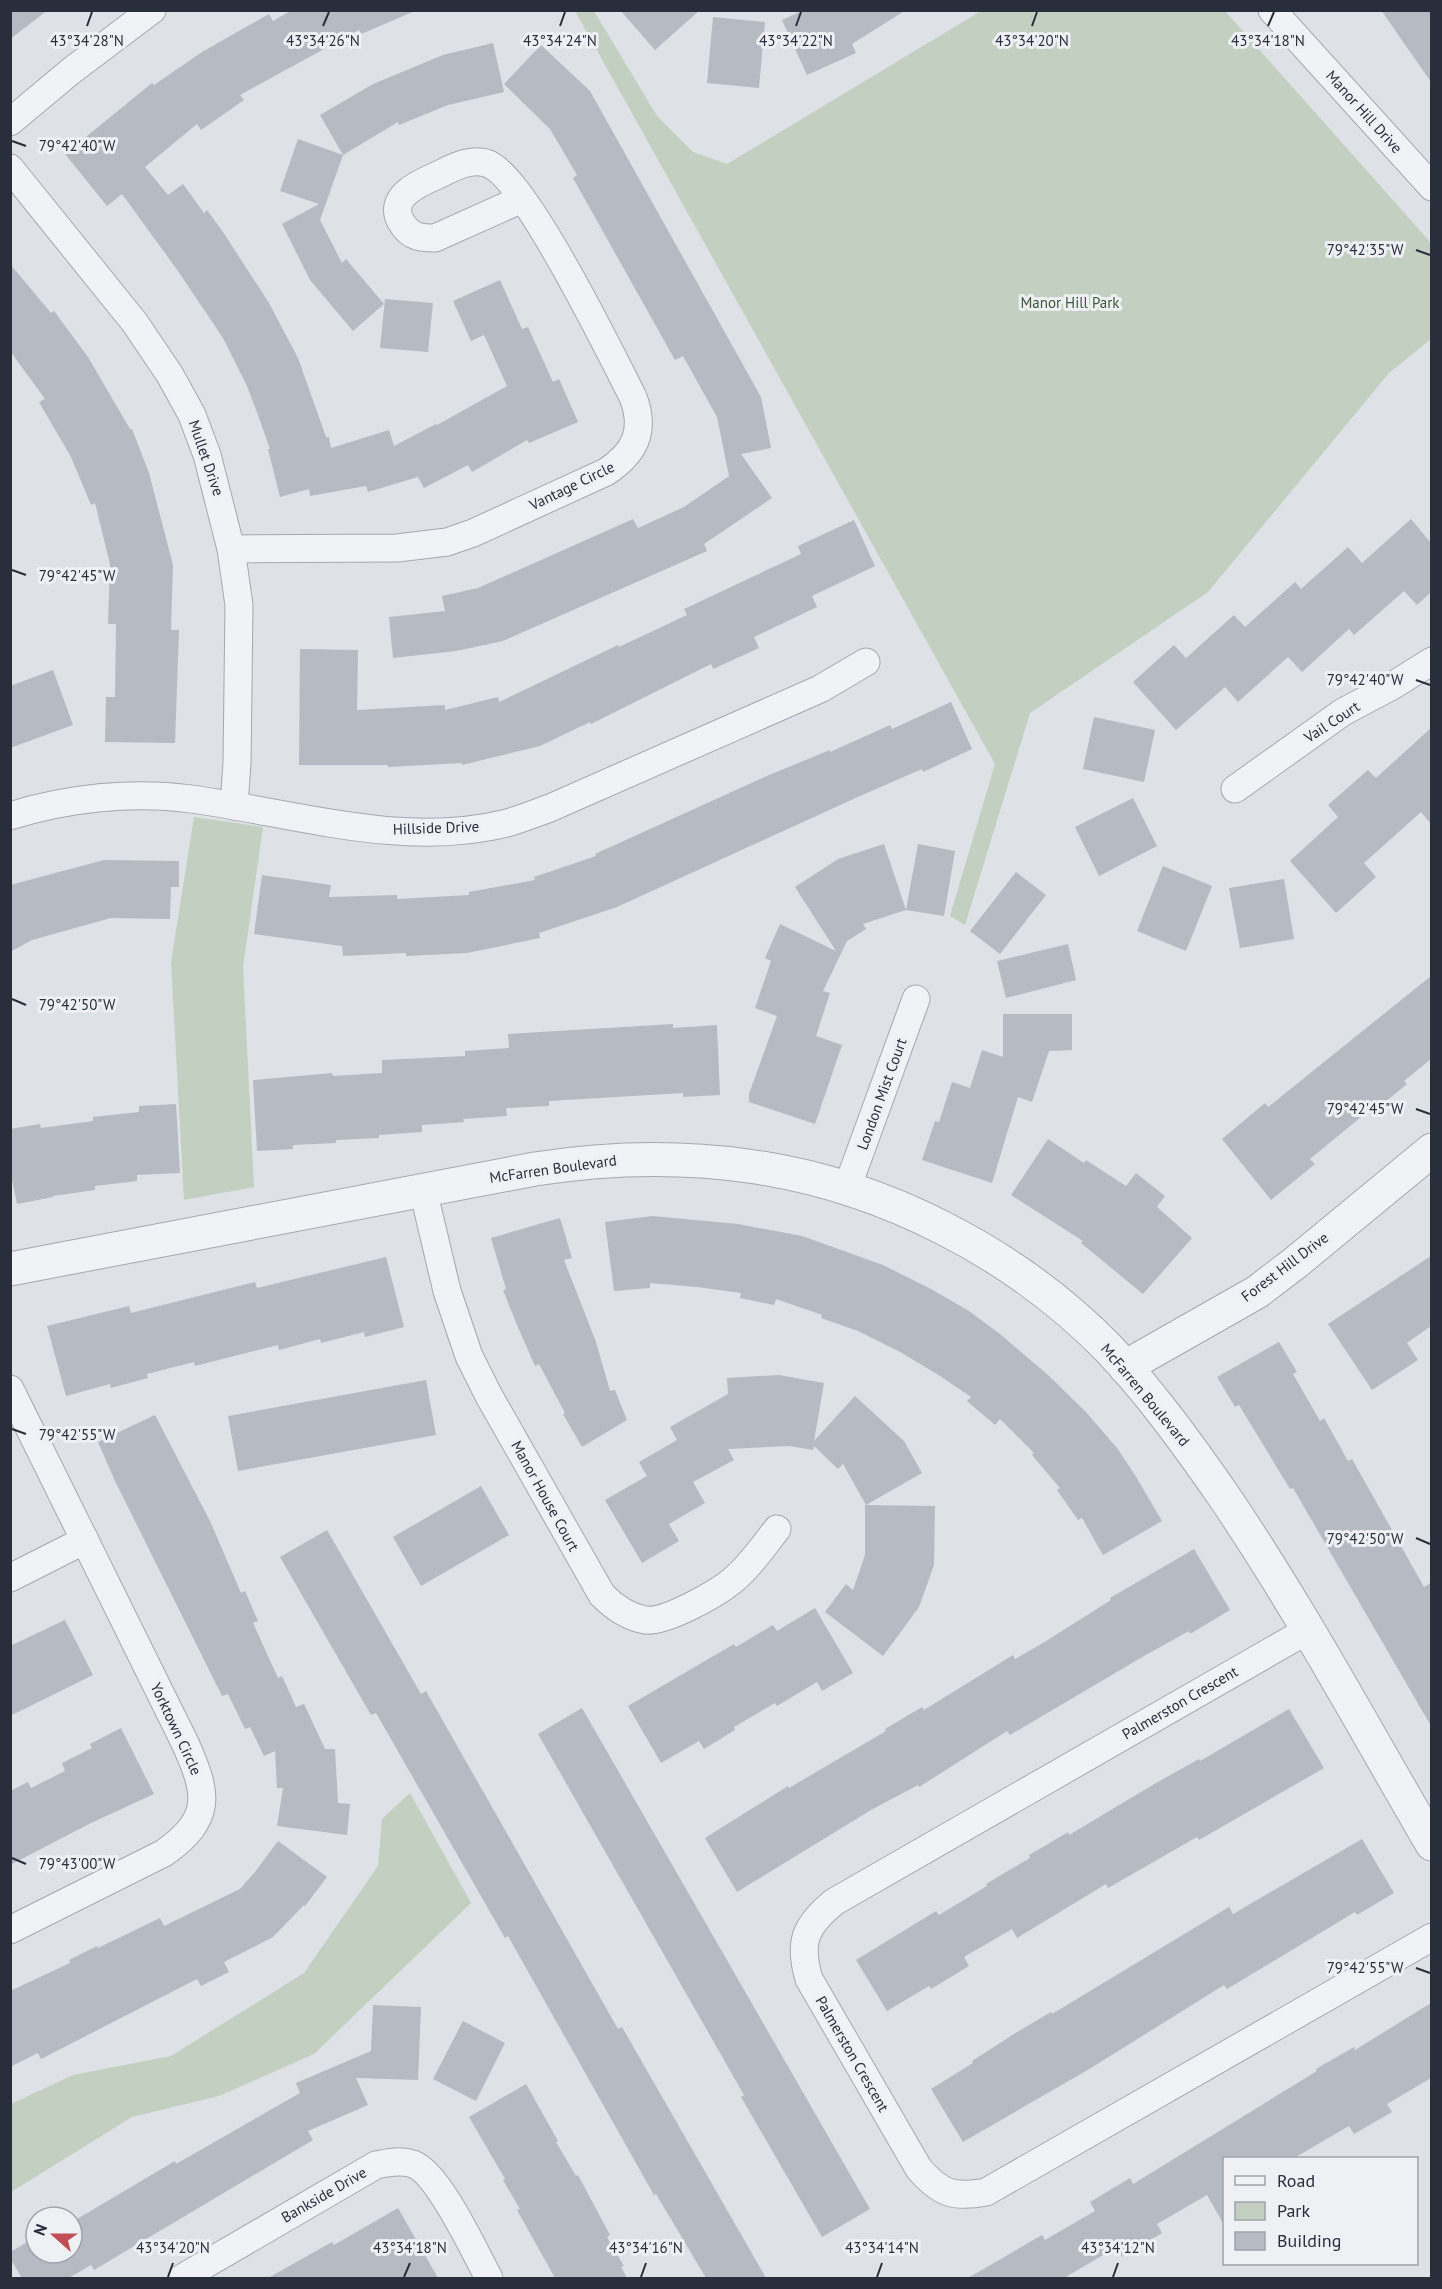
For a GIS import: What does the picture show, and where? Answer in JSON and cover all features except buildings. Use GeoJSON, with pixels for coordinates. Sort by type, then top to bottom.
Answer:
{"type":"FeatureCollection","features":[{"type":"Feature","properties":{"kind":"street"},"geometry":{"type":"LineString","coordinates":[[10,122],[70,70],[152,10]]}},
{"type":"Feature","properties":{"kind":"street","name":"Manor Hill Drive"},"geometry":{"type":"LineString","coordinates":[[1272,10],[1431,187]]}},
{"type":"Feature","properties":{"kind":"street","name":"Mullet Drive"},"geometry":{"type":"LineString","coordinates":[[10,168],[135,323],[170,375],[192,415],[207,455],[231,549],[239,605],[234,806]]}},
{"type":"Feature","properties":{"kind":"street","name":"Vantage Circle"},"geometry":{"type":"LineString","coordinates":[[231,549],[397,548],[447,542],[473,533],[606,472],[622,462],[634,445],[639,425],[638,410],[551,242],[522,199]]}},
{"type":"Feature","properties":{"kind":"street","name":"Vail Court"},"geometry":{"type":"LineString","coordinates":[[1235,789],[1343,712],[1392,686],[1431,661]]}},
{"type":"Feature","properties":{"kind":"street","name":"Hillside Drive"},"geometry":{"type":"LineString","coordinates":[[10,816],[63,802],[168,797],[234,806],[350,827],[396,831],[463,830],[508,823],[561,803],[820,689],[866,662]]}},
{"type":"Feature","properties":{"kind":"street","name":"London Mist Court"},"geometry":{"type":"LineString","coordinates":[[847,1188],[916,999]]}},
{"type":"Feature","properties":{"kind":"street","name":"Forest Hill Drive"},"geometry":{"type":"LineString","coordinates":[[1125,1367],[1257,1292],[1431,1150]]}},
{"type":"Feature","properties":{"kind":"street","name":"McFarren Boulevard"},"geometry":{"type":"LineString","coordinates":[[10,1269],[558,1166],[630,1159],[685,1160],[749,1166],[847,1188],[915,1215],[969,1242],[1018,1274],[1065,1309],[1125,1367],[1169,1419],[1247,1531],[1308,1630],[1431,1844]]}},
{"type":"Feature","properties":{"kind":"street","name":"Manor House Court"},"geometry":{"type":"LineString","coordinates":[[423,1190],[447,1291],[470,1356],[489,1396],[602,1596],[615,1608],[645,1620],[657,1621],[670,1617],[731,1582],[753,1560],[777,1529]]}},
{"type":"Feature","properties":{"kind":"street","name":"Yorktown Circle"},"geometry":{"type":"LineString","coordinates":[[10,1389],[190,1753],[199,1773],[203,1795],[198,1816],[186,1838],[164,1853],[10,1930]]}},
{"type":"Feature","properties":{"kind":"street"},"geometry":{"type":"LineString","coordinates":[[10,1578],[85,1540]]}},
{"type":"Feature","properties":{"kind":"street","name":"Palmerston Crescent"},"geometry":{"type":"LineString","coordinates":[[1308,1630],[834,1902],[818,1915],[806,1934],[802,1957],[809,1979],[919,2169],[934,2186],[948,2193],[965,2196],[987,2192],[1431,1937]]}},
{"type":"Feature","properties":{"kind":"street","name":"Bankside Drive"},"geometry":{"type":"LineString","coordinates":[[182,2278],[376,2165],[394,2161],[414,2164],[430,2176],[444,2195],[489,2278]]}},
{"type":"Feature","properties":{"kind":"green space","name":"Manor Hill Park"},"geometry":{"type":"Polygon","coordinates":[[[575,11],[594,11],[657,116],[693,152],[727,164],[981,11],[1225,11],[1431,243],[1431,339],[1389,373],[1208,592],[1030,713],[965,925],[950,916],[995,764],[575,11]]]}},
{"type":"Feature","properties":{"kind":"green space"},"geometry":{"type":"Polygon","coordinates":[[[194,817],[263,827],[243,967],[254,1187],[184,1200],[171,962],[194,817]]]}},
{"type":"Feature","properties":{"kind":"green space"},"geometry":{"type":"Polygon","coordinates":[[[410,1793],[471,1903],[314,2054],[219,2096],[132,2117],[11,2192],[11,2104],[73,2075],[171,2056],[304,1973],[378,1866],[382,1819],[410,1793]]]}}]}
